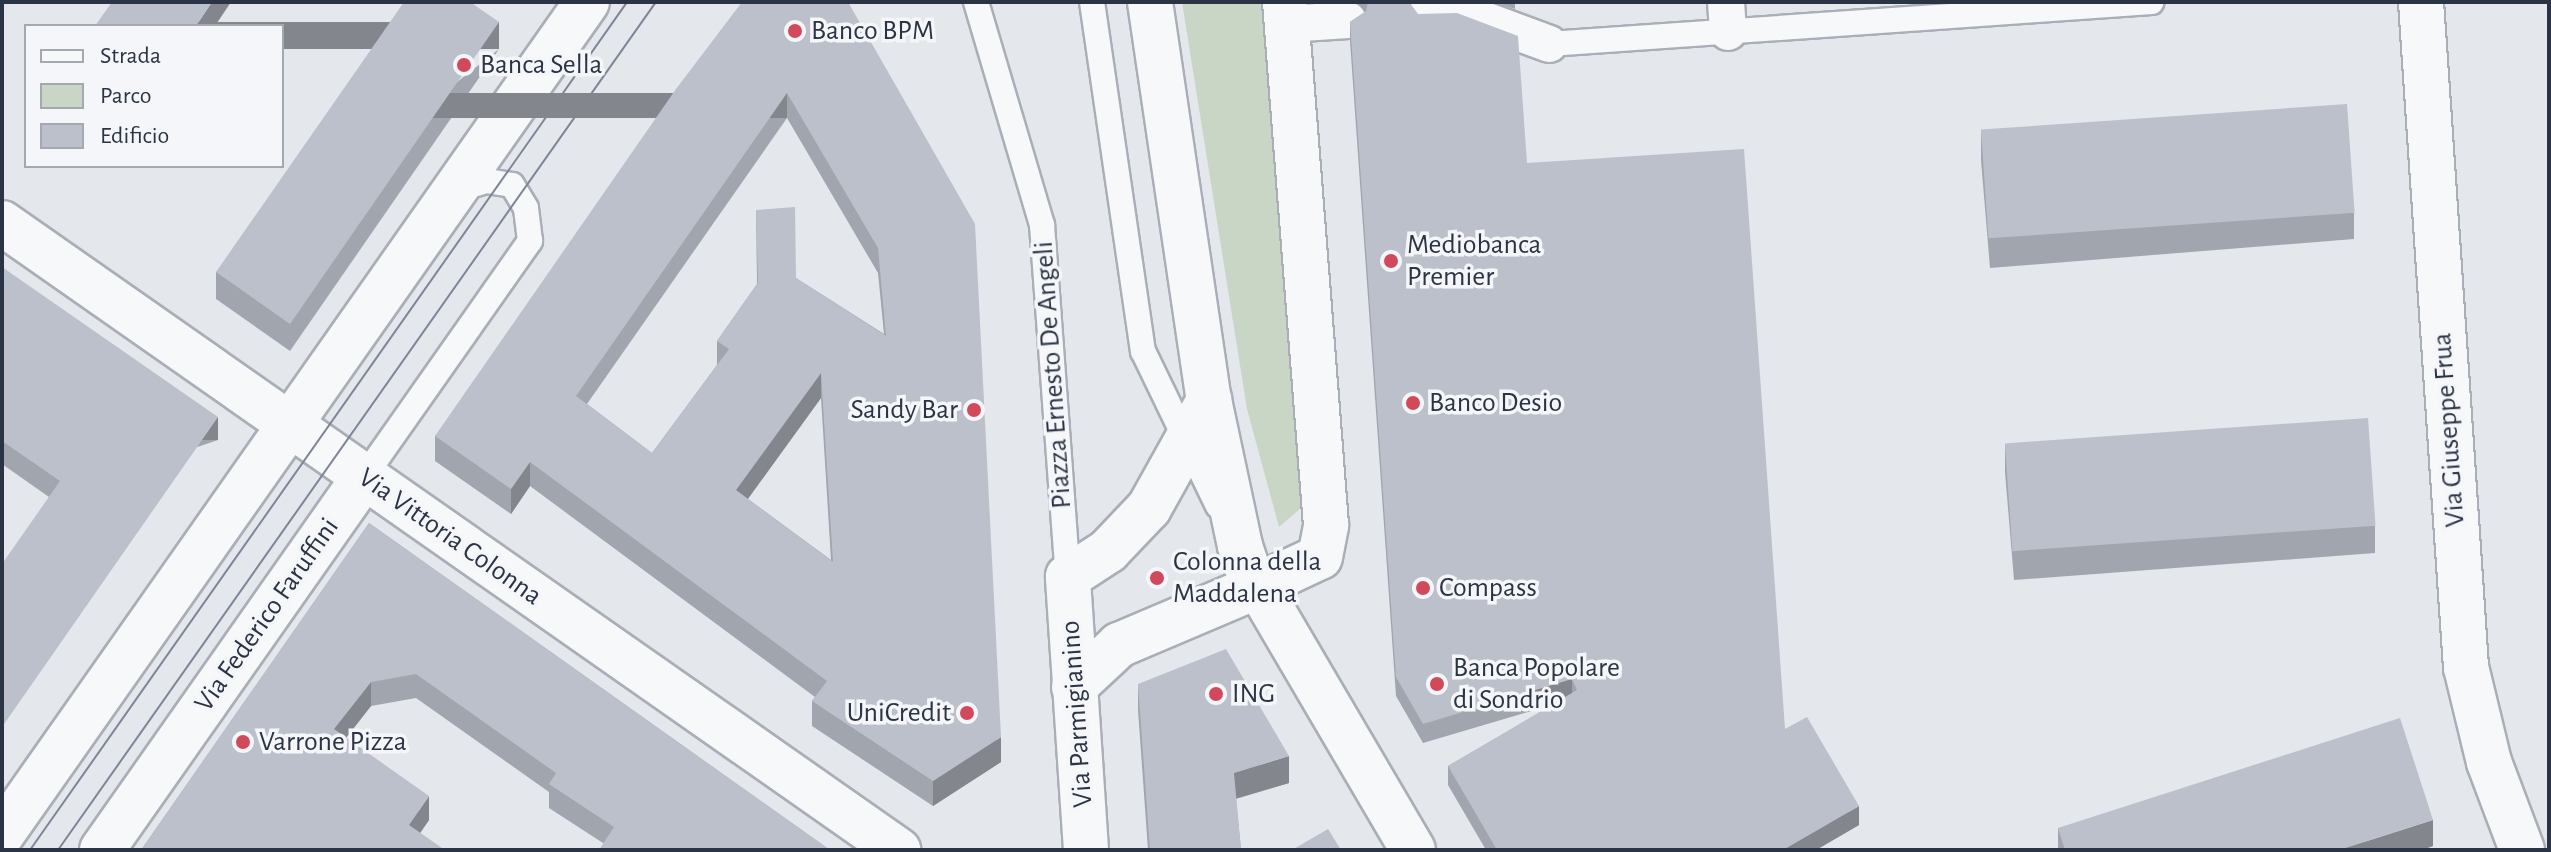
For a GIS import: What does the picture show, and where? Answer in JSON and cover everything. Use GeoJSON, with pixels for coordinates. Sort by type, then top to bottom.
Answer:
{"type":"FeatureCollection","features":[{"type":"Feature","properties":{"kind":"street"},"geometry":{"type":"LineString","coordinates":[[2,834],[587,2]]}},
{"type":"Feature","properties":{"kind":"street"},"geometry":{"type":"LineString","coordinates":[[1150,2],[1209,400],[1240,546],[1258,586],[1413,850]]}},
{"type":"Feature","properties":{"kind":"street","name":"Via Giuseppe Frua"},"geometry":{"type":"LineString","coordinates":[[2414,6],[2466,667],[2489,762],[2522,850]]}},
{"type":"Feature","properties":{"kind":"street"},"geometry":{"type":"LineString","coordinates":[[1426,14],[1460,11],[1549,44]]}},
{"type":"Feature","properties":{"kind":"street"},"geometry":{"type":"LineString","coordinates":[[1074,687],[1119,645],[1320,557],[1326,525],[1286,13],[1348,20]]}},
{"type":"Feature","properties":{"kind":"street","name":"Via Vittoria Colonna"},"geometry":{"type":"LineString","coordinates":[[2,223],[898,850]]}},
{"type":"Feature","properties":{"kind":"street"},"geometry":{"type":"LineString","coordinates":[[1068,577],[1108,551],[1149,508],[1209,400]]}},
{"type":"Feature","properties":{"kind":"street","name":"Via Federico Faruffini"},"geometry":{"type":"LineString","coordinates":[[102,850],[364,477]]}},
{"type":"Feature","properties":{"kind":"street","name":"Via Parmigianino"},"geometry":{"type":"LineString","coordinates":[[1068,577],[1086,850]]}},
{"type":"Feature","properties":{"kind":"lane","name":"Piazza Ernesto De Angeli"},"geometry":{"type":"LineString","coordinates":[[976,2],[1042,225],[1068,577]]}},
{"type":"Feature","properties":{"kind":"lane"},"geometry":{"type":"LineString","coordinates":[[1092,2],[1143,351],[1185,444],[1240,546]]}},
{"type":"Feature","properties":{"kind":"lane"},"geometry":{"type":"LineString","coordinates":[[1549,44],[1727,17],[2152,2]]}},
{"type":"Feature","properties":{"kind":"lane","name":"Via Federico Faruffini"},"geometry":{"type":"LineString","coordinates":[[364,477],[530,241],[526,208],[512,185],[486,181],[457,191]]}},
{"type":"Feature","properties":{"kind":"green space"},"geometry":{"type":"Polygon","coordinates":[[[1182,2],[1273,2],[1308,502],[1279,527],[1247,409],[1182,2]]]}},
{"type":"Feature","properties":{"kind":"building"},"geometry":{"type":"Polygon","coordinates":[[[112,2],[212,2],[197,24],[96,24],[112,2]]]}},
{"type":"Feature","properties":{"kind":"building"},"geometry":{"type":"Polygon","coordinates":[[[404,2],[470,2],[499,22],[290,324],[216,272],[404,2]]]}},
{"type":"Feature","properties":{"kind":"building"},"geometry":{"type":"Polygon","coordinates":[[[742,2],[848,2],[975,224],[1001,737],[933,781],[812,701],[827,681],[530,462],[511,489],[435,436],[676,89],[742,2]],[[787,93],[576,396],[652,453],[729,349],[717,341],[758,283],[756,210],[795,207],[796,278],[886,336],[878,248],[787,93]],[[821,373],[736,490],[833,562],[821,373]]]}},
{"type":"Feature","properties":{"kind":"building"},"geometry":{"type":"Polygon","coordinates":[[[1368,2],[1409,2],[1418,14],[1457,13],[1518,36],[1527,163],[1744,149],[1785,729],[1807,717],[1859,806],[1783,850],[1497,850],[1448,766],[1577,690],[1572,679],[1423,724],[1396,677],[1350,22],[1366,11],[1368,2]]]}},
{"type":"Feature","properties":{"kind":"building"},"geometry":{"type":"Polygon","coordinates":[[[2347,104],[2355,213],[1988,238],[1981,130],[2347,104]]]}},
{"type":"Feature","properties":{"kind":"building"},"geometry":{"type":"Polygon","coordinates":[[[2,267],[218,417],[2,727],[2,564],[60,481],[2,441],[2,267]]]}},
{"type":"Feature","properties":{"kind":"building"},"geometry":{"type":"Polygon","coordinates":[[[2368,418],[2376,526],[2012,551],[2005,443],[2368,418]]]}},
{"type":"Feature","properties":{"kind":"building"},"geometry":{"type":"Polygon","coordinates":[[[369,523],[830,850],[599,850],[614,827],[549,784],[556,773],[416,674],[371,682],[334,729],[429,796],[409,825],[445,850],[141,850],[369,523]]]}},
{"type":"Feature","properties":{"kind":"building"},"geometry":{"type":"Polygon","coordinates":[[[1226,649],[1289,756],[1234,773],[1241,850],[1150,850],[1138,684],[1226,649]]]}},
{"type":"Feature","properties":{"kind":"building"},"geometry":{"type":"Polygon","coordinates":[[[2400,718],[2433,820],[2339,850],[2065,850],[2058,828],[2400,718]]]}},
{"type":"Feature","properties":{"kind":"building"},"geometry":{"type":"Polygon","coordinates":[[[1328,829],[1341,850],[1292,850],[1328,829]]]}},
{"type":"Feature","properties":{"kind":"tram line"},"geometry":{"type":"LineString","coordinates":[[30,850],[627,2]]}},
{"type":"Feature","properties":{"kind":"tram line"},"geometry":{"type":"LineString","coordinates":[[58,850],[656,2]]}},
{"type":"Feature","properties":{"kind":"place","name":"Banco BPM"},"geometry":{"type":"Point","coordinates":[795,31]}},
{"type":"Feature","properties":{"kind":"place","name":"Banca Sella"},"geometry":{"type":"Point","coordinates":[464,65]}},
{"type":"Feature","properties":{"kind":"place","name":"Mediobanca Premier"},"geometry":{"type":"Point","coordinates":[1391,261]}},
{"type":"Feature","properties":{"kind":"place","name":"Banco Desio"},"geometry":{"type":"Point","coordinates":[1413,403]}},
{"type":"Feature","properties":{"kind":"place","name":"Sandy Bar"},"geometry":{"type":"Point","coordinates":[974,410]}},
{"type":"Feature","properties":{"kind":"place","name":"Colonna della Maddalena"},"geometry":{"type":"Point","coordinates":[1157,578]}},
{"type":"Feature","properties":{"kind":"place","name":"Compass"},"geometry":{"type":"Point","coordinates":[1423,588]}},
{"type":"Feature","properties":{"kind":"place","name":"Banca Popolare di Sondrio"},"geometry":{"type":"Point","coordinates":[1437,684]}},
{"type":"Feature","properties":{"kind":"place","name":"ING"},"geometry":{"type":"Point","coordinates":[1216,694]}},
{"type":"Feature","properties":{"kind":"place","name":"UniCredit"},"geometry":{"type":"Point","coordinates":[967,713]}},
{"type":"Feature","properties":{"kind":"place","name":"Varrone Pizza"},"geometry":{"type":"Point","coordinates":[243,742]}}]}
